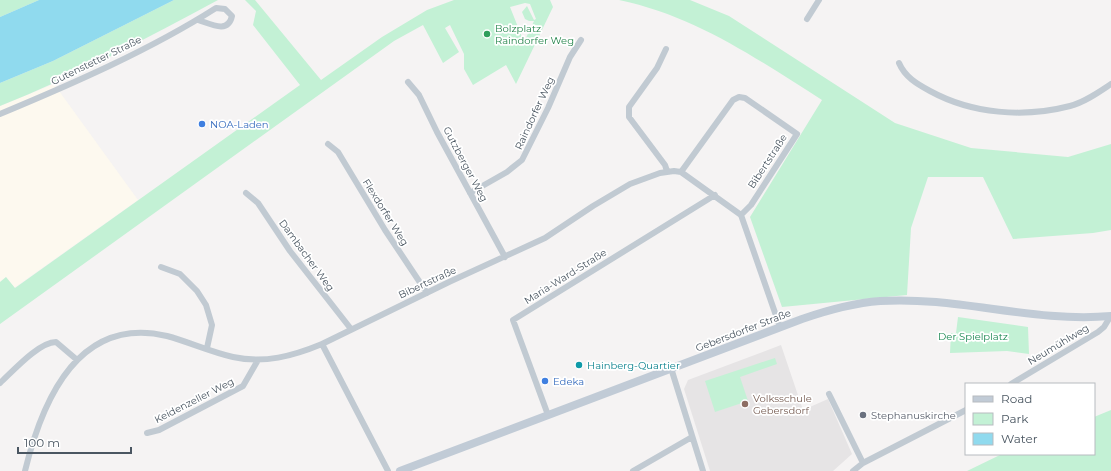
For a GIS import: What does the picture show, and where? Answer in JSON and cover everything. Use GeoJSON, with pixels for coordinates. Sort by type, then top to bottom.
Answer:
{"type":"FeatureCollection","features":[{"type":"Feature","properties":{"kind":"main road","name":"Gebersdorfer Straße"},"geometry":{"type":"LineString","coordinates":[[400,471],[780,327],[844,306],[894,300],[956,304],[1046,316],[1110,316]]}},
{"type":"Feature","properties":{"kind":"street"},"geometry":{"type":"LineString","coordinates":[[807,19],[819,0]]}},
{"type":"Feature","properties":{"kind":"street","name":"Gutenstetter Straße"},"geometry":{"type":"LineString","coordinates":[[0,114],[66,86],[198,20],[216,8],[225,9],[232,16],[230,22],[226,26],[219,27],[198,20]]}},
{"type":"Feature","properties":{"kind":"street","name":"Raindorfer Weg"},"geometry":{"type":"LineString","coordinates":[[470,193],[507,172],[522,160],[548,108],[570,57],[581,40]]}},
{"type":"Feature","properties":{"kind":"street"},"geometry":{"type":"LineString","coordinates":[[666,49],[657,68],[629,107],[628,113],[632,122],[665,165],[667,171]]}},
{"type":"Feature","properties":{"kind":"street"},"geometry":{"type":"LineString","coordinates":[[899,63],[902,70],[916,83],[936,95],[957,103],[996,112],[1034,112],[1072,106],[1111,84]]}},
{"type":"Feature","properties":{"kind":"street","name":"Gutzberger Weg"},"geometry":{"type":"LineString","coordinates":[[408,82],[419,94],[505,257]]}},
{"type":"Feature","properties":{"kind":"street","name":"Bibertstraße"},"geometry":{"type":"LineString","coordinates":[[76,359],[106,339],[136,334],[166,336],[234,357],[258,360],[293,355],[322,344],[427,292],[545,238],[613,193],[630,184],[667,171],[681,172],[741,215],[751,205],[797,134],[745,98],[739,97],[734,100],[681,172]]}},
{"type":"Feature","properties":{"kind":"street","name":"Flexdorfer Weg"},"geometry":{"type":"LineString","coordinates":[[328,144],[338,152],[385,230],[427,292]]}},
{"type":"Feature","properties":{"kind":"street","name":"Dambacher Weg"},"geometry":{"type":"LineString","coordinates":[[246,193],[258,203],[290,251],[351,329]]}},
{"type":"Feature","properties":{"kind":"street","name":"Maria-Ward-Straße"},"geometry":{"type":"LineString","coordinates":[[548,415],[513,320],[715,195]]}},
{"type":"Feature","properties":{"kind":"street"},"geometry":{"type":"LineString","coordinates":[[741,215],[780,327]]}},
{"type":"Feature","properties":{"kind":"street"},"geometry":{"type":"LineString","coordinates":[[161,267],[180,274],[197,291],[206,305],[212,325],[207,348]]}},
{"type":"Feature","properties":{"kind":"street","name":"Neumühlweg"},"geometry":{"type":"LineString","coordinates":[[1013,383],[1098,332],[1104,327],[1110,316]]}},
{"type":"Feature","properties":{"kind":"street"},"geometry":{"type":"LineString","coordinates":[[0,383],[26,359],[50,342],[56,342],[76,359],[57,388],[42,416],[25,471]]}},
{"type":"Feature","properties":{"kind":"street"},"geometry":{"type":"LineString","coordinates":[[322,344],[388,471]]}},
{"type":"Feature","properties":{"kind":"street","name":"Keidenzeller Weg"},"geometry":{"type":"LineString","coordinates":[[148,433],[159,430],[243,386],[258,360]]}},
{"type":"Feature","properties":{"kind":"street"},"geometry":{"type":"LineString","coordinates":[[671,368],[703,471]]}},
{"type":"Feature","properties":{"kind":"street"},"geometry":{"type":"LineString","coordinates":[[829,394],[863,463]]}},
{"type":"Feature","properties":{"kind":"street"},"geometry":{"type":"LineString","coordinates":[[853,471],[863,463],[965,411]]}},
{"type":"Feature","properties":{"kind":"street"},"geometry":{"type":"LineString","coordinates":[[633,471],[692,437]]}},
{"type":"Feature","properties":{"kind":"shaded area"},"geometry":{"type":"Polygon","coordinates":[[[54,84],[138,200],[14,288],[6,277],[0,282],[0,106],[54,84]]]}},
{"type":"Feature","properties":{"kind":"shaded area","name":"Volksschule Gebersdorf"},"geometry":{"type":"Polygon","coordinates":[[[781,345],[803,410],[828,399],[852,454],[833,471],[710,471],[684,389],[688,380],[781,345]]]}},
{"type":"Feature","properties":{"kind":"green space"},"geometry":{"type":"Polygon","coordinates":[[[0,0],[39,0],[0,17],[0,0]]]}},
{"type":"Feature","properties":{"kind":"green space"},"geometry":{"type":"Polygon","coordinates":[[[174,0],[218,0],[110,56],[56,82],[0,106],[0,83],[53,61],[174,0]]]}},
{"type":"Feature","properties":{"kind":"green space"},"geometry":{"type":"Polygon","coordinates":[[[245,0],[255,0],[321,80],[382,37],[427,10],[454,0],[550,0],[553,7],[516,84],[506,65],[473,85],[464,69],[464,54],[450,25],[445,28],[459,52],[443,63],[423,25],[394,41],[0,324],[0,282],[6,277],[15,288],[300,85],[253,25],[256,11],[245,0]],[[525,3],[510,7],[524,42],[534,21],[525,19],[522,12],[527,6],[534,20],[536,19],[530,4],[525,3]]]}},
{"type":"Feature","properties":{"kind":"green space"},"geometry":{"type":"Polygon","coordinates":[[[619,0],[690,0],[729,16],[895,123],[971,148],[1068,157],[1111,144],[1111,230],[1093,233],[1013,239],[983,177],[928,177],[911,228],[907,295],[782,307],[750,217],[822,100],[774,69],[700,28],[647,7],[619,0]]]}},
{"type":"Feature","properties":{"kind":"green space","name":"Der Spielplatz"},"geometry":{"type":"Polygon","coordinates":[[[958,317],[1028,327],[1029,354],[1007,351],[950,353],[951,333],[956,333],[958,317]]]}},
{"type":"Feature","properties":{"kind":"green space"},"geometry":{"type":"Polygon","coordinates":[[[775,358],[777,364],[740,377],[748,401],[715,412],[705,381],[775,358]]]}},
{"type":"Feature","properties":{"kind":"green space"},"geometry":{"type":"Polygon","coordinates":[[[1111,410],[1111,471],[967,471],[1000,455],[1095,455],[1095,417],[1111,410]]]}},
{"type":"Feature","properties":{"kind":"water"},"geometry":{"type":"Polygon","coordinates":[[[39,0],[174,0],[53,61],[0,83],[0,17],[39,0]]]}},
{"type":"Feature","properties":{"kind":"place","name":"Bolzplatz Raindorfer Weg"},"geometry":{"type":"Point","coordinates":[487,34]}},
{"type":"Feature","properties":{"kind":"place","name":"NOA-Laden"},"geometry":{"type":"Point","coordinates":[202,124]}},
{"type":"Feature","properties":{"kind":"place","name":"Hainberg-Quartier"},"geometry":{"type":"Point","coordinates":[579,365]}},
{"type":"Feature","properties":{"kind":"place","name":"Edeka"},"geometry":{"type":"Point","coordinates":[545,381]}},
{"type":"Feature","properties":{"kind":"place","name":"Volksschule Gebersdorf"},"geometry":{"type":"Point","coordinates":[745,404]}},
{"type":"Feature","properties":{"kind":"place","name":"Stephanuskirche"},"geometry":{"type":"Point","coordinates":[863,415]}}]}
